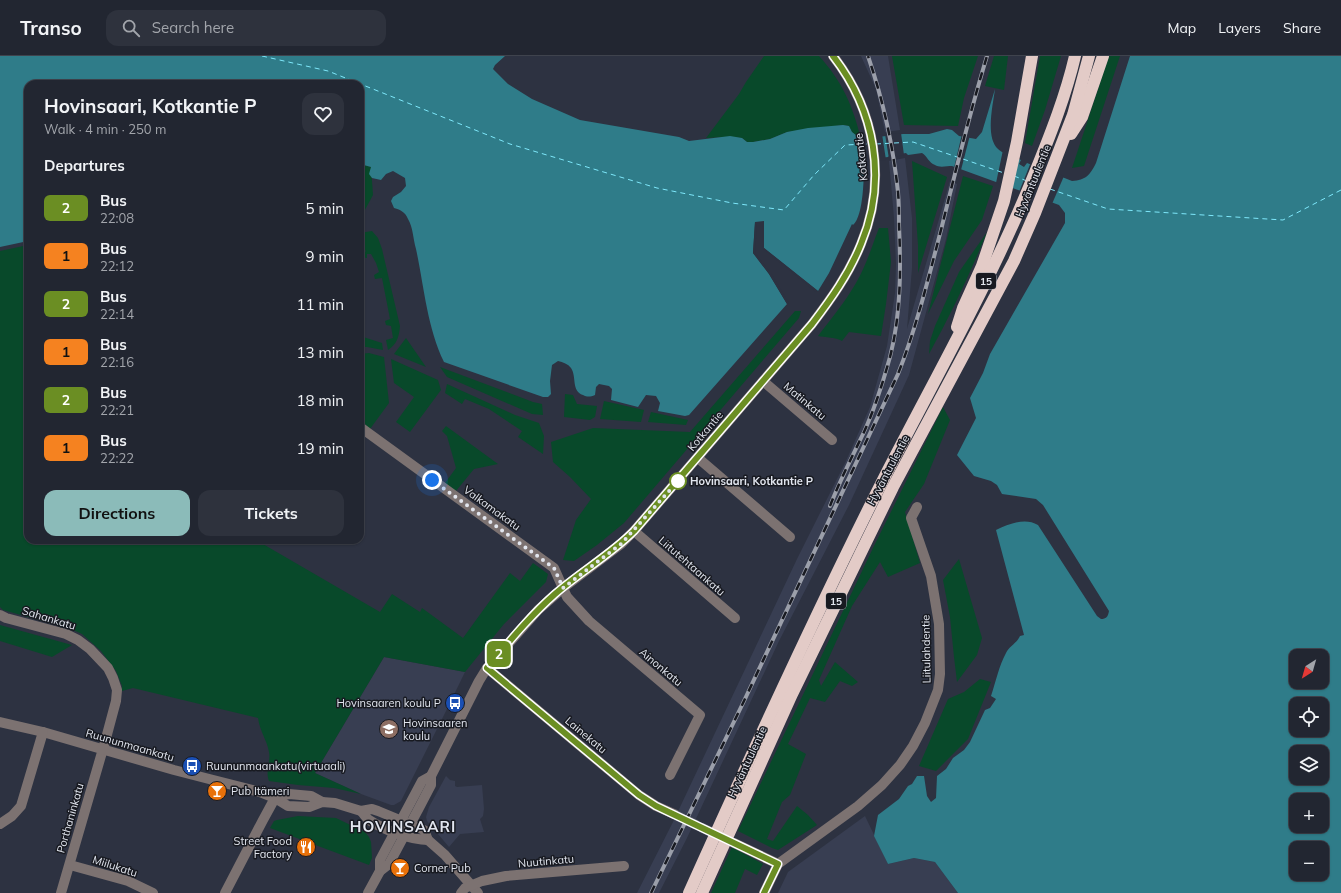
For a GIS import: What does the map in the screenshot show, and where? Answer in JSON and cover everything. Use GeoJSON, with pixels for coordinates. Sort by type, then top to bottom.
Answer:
{"type":"FeatureCollection","features":[{"type":"Feature","properties":{"kind":"highway"},"geometry":{"type":"LineString","coordinates":[[950,354],[963,308],[982,266],[1004,201],[1017,142],[1032,56]]}},
{"type":"Feature","properties":{"kind":"highway","name":"Hyväntuulentie"},"geometry":{"type":"LineString","coordinates":[[689,893],[741,776],[824,598],[950,354],[1021,208],[1061,105],[1075,56]]}},
{"type":"Feature","properties":{"kind":"highway","name":"Hyväntuulentie"},"geometry":{"type":"LineString","coordinates":[[702,893],[789,701],[856,561],[1014,261],[1035,213],[1073,115],[1089,56]]}},
{"type":"Feature","properties":{"kind":"highway"},"geometry":{"type":"LineString","coordinates":[[1056,158],[1082,117],[1103,56]]}},
{"type":"Feature","properties":{"kind":"street","name":"Kotkantie"},"geometry":{"type":"LineString","coordinates":[[368,893],[380,872],[380,860],[400,833],[406,822],[422,781],[431,776],[478,681],[487,668],[538,610],[563,588],[621,544],[634,531],[698,458],[831,300],[851,266],[862,244],[872,210],[875,194],[875,164],[870,127],[864,109],[853,86],[833,56]]}},
{"type":"Feature","properties":{"kind":"street","name":"Matinkatu"},"geometry":{"type":"LineString","coordinates":[[763,381],[832,440]]}},
{"type":"Feature","properties":{"kind":"street","name":"Valkamakatu"},"geometry":{"type":"LineString","coordinates":[[364,430],[554,568],[563,588]]}},
{"type":"Feature","properties":{"kind":"street"},"geometry":{"type":"LineString","coordinates":[[698,458],[790,537]]}},
{"type":"Feature","properties":{"kind":"street","name":"Liitulahdentie"},"geometry":{"type":"LineString","coordinates":[[764,893],[778,864],[858,806],[882,785],[900,765],[913,746],[925,724],[938,690],[940,674],[939,624],[931,576],[912,518],[917,507]]}},
{"type":"Feature","properties":{"kind":"street","name":"Liitutehtaankatu"},"geometry":{"type":"LineString","coordinates":[[634,531],[735,618]]}},
{"type":"Feature","properties":{"kind":"street","name":"Ainonkatu"},"geometry":{"type":"LineString","coordinates":[[563,588],[567,598],[589,621],[700,715],[670,775]]}},
{"type":"Feature","properties":{"kind":"street","name":"Sahankatu"},"geometry":{"type":"LineString","coordinates":[[3,617],[66,634],[78,640],[90,649],[108,668],[117,690],[116,701],[102,750]]}},
{"type":"Feature","properties":{"kind":"street","name":"Lainekatu"},"geometry":{"type":"LineString","coordinates":[[487,668],[639,795],[656,806],[674,814]]}},
{"type":"Feature","properties":{"kind":"street","name":"Ruununmaankatu"},"geometry":{"type":"LineString","coordinates":[[0,722],[43,732],[102,750],[260,792],[275,798],[288,806],[309,807],[322,802],[335,803],[361,811],[372,809],[424,830],[428,840],[445,854],[475,889]]}},
{"type":"Feature","properties":{"kind":"street"},"geometry":{"type":"LineString","coordinates":[[0,824],[12,816],[21,806],[43,732]]}},
{"type":"Feature","properties":{"kind":"street","name":"Porthaninkatu"},"geometry":{"type":"LineString","coordinates":[[61,893],[102,750]]}},
{"type":"Feature","properties":{"kind":"street"},"geometry":{"type":"LineString","coordinates":[[225,893],[275,798]]}},
{"type":"Feature","properties":{"kind":"street","name":"Ruununmaankatu"},"geometry":{"type":"LineString","coordinates":[[361,811],[368,819],[400,833],[418,840],[428,840]]}},
{"type":"Feature","properties":{"kind":"street"},"geometry":{"type":"LineString","coordinates":[[734,843],[778,864]]}},
{"type":"Feature","properties":{"kind":"street","name":"Miilukatu"},"geometry":{"type":"LineString","coordinates":[[70,865],[128,882],[152,893]]}},
{"type":"Feature","properties":{"kind":"street","name":"Nuutinkatu"},"geometry":{"type":"LineString","coordinates":[[461,893],[466,888],[475,889],[482,881],[506,876],[624,866]]}},
{"type":"Feature","properties":{"kind":"shaded area"},"geometry":{"type":"Polygon","coordinates":[[[861,56],[888,56],[900,130],[885,132],[876,89],[861,56]]]}},
{"type":"Feature","properties":{"kind":"shaded area"},"geometry":{"type":"Polygon","coordinates":[[[905,158],[912,218],[912,268],[907,329],[950,181],[957,184],[946,239],[909,375],[849,505],[779,641],[687,838],[659,893],[637,893],[673,822],[797,559],[846,461],[870,407],[887,346],[895,293],[896,264],[894,218],[889,161],[905,158]]]}},
{"type":"Feature","properties":{"kind":"shaded area","name":"Hovinsaaren koulu"},"geometry":{"type":"Polygon","coordinates":[[[384,657],[465,672],[401,801],[394,805],[361,794],[315,773],[384,657]]]}},
{"type":"Feature","properties":{"kind":"shaded area"},"geometry":{"type":"Polygon","coordinates":[[[446,776],[450,780],[455,781],[455,786],[457,787],[482,785],[484,809],[483,816],[480,819],[484,832],[460,834],[449,847],[427,821],[426,817],[429,807],[446,776]]]}},
{"type":"Feature","properties":{"kind":"shaded area"},"geometry":{"type":"Polygon","coordinates":[[[865,816],[888,864],[914,858],[935,862],[958,893],[778,893],[788,872],[865,816]]]}},
{"type":"Feature","properties":{"kind":"green space"},"geometry":{"type":"Polygon","coordinates":[[[764,56],[819,56],[827,65],[846,94],[861,139],[852,132],[849,126],[843,125],[787,132],[770,139],[753,142],[747,142],[742,138],[706,138],[739,94],[764,56]]]}},
{"type":"Feature","properties":{"kind":"green space"},"geometry":{"type":"Polygon","coordinates":[[[892,56],[978,56],[964,98],[958,126],[904,125],[892,56]]]}},
{"type":"Feature","properties":{"kind":"green space"},"geometry":{"type":"Polygon","coordinates":[[[994,56],[1008,56],[1004,90],[985,86],[994,56]]]}},
{"type":"Feature","properties":{"kind":"green space"},"geometry":{"type":"Polygon","coordinates":[[[1040,56],[1061,56],[1045,110],[1032,146],[1025,143],[1040,56]]]}},
{"type":"Feature","properties":{"kind":"green space"},"geometry":{"type":"Polygon","coordinates":[[[1109,56],[1120,56],[1084,166],[1072,168],[1109,56]]]}},
{"type":"Feature","properties":{"kind":"green space"},"geometry":{"type":"Polygon","coordinates":[[[912,161],[947,177],[918,273],[918,245],[912,161]]]}},
{"type":"Feature","properties":{"kind":"green space"},"geometry":{"type":"Polygon","coordinates":[[[364,165],[371,167],[373,195],[364,212],[364,165]]]}},
{"type":"Feature","properties":{"kind":"green space"},"geometry":{"type":"Polygon","coordinates":[[[963,176],[993,186],[982,220],[954,261],[928,314],[963,176]]]}},
{"type":"Feature","properties":{"kind":"green space"},"geometry":{"type":"Polygon","coordinates":[[[879,228],[888,228],[891,262],[881,336],[849,332],[842,341],[834,338],[818,336],[843,304],[860,276],[879,228]]]}},
{"type":"Feature","properties":{"kind":"green space"},"geometry":{"type":"Polygon","coordinates":[[[372,231],[378,238],[382,249],[400,326],[397,340],[388,350],[386,340],[393,338],[391,326],[386,325],[385,321],[390,319],[382,278],[375,279],[374,275],[379,272],[371,254],[367,254],[367,258],[364,258],[364,253],[366,251],[364,249],[364,232],[372,231]]]}},
{"type":"Feature","properties":{"kind":"green space"},"geometry":{"type":"Polygon","coordinates":[[[987,232],[960,294],[929,354],[930,341],[935,326],[959,272],[987,232]]]}},
{"type":"Feature","properties":{"kind":"green space"},"geometry":{"type":"Polygon","coordinates":[[[24,246],[24,544],[263,544],[380,612],[392,594],[420,612],[422,608],[463,638],[510,573],[520,581],[533,563],[548,574],[546,582],[504,624],[465,672],[384,657],[315,773],[361,794],[334,788],[269,781],[269,752],[258,718],[133,688],[122,691],[122,686],[116,671],[101,651],[82,634],[71,629],[3,610],[0,607],[0,251],[24,246]]]}},
{"type":"Feature","properties":{"kind":"green space"},"geometry":{"type":"Polygon","coordinates":[[[795,311],[801,311],[799,318],[624,523],[574,561],[563,560],[576,520],[591,499],[553,462],[551,442],[593,428],[690,432],[795,311]]]}},
{"type":"Feature","properties":{"kind":"green space"},"geometry":{"type":"Polygon","coordinates":[[[364,337],[382,343],[383,350],[364,347],[364,337]]]}},
{"type":"Feature","properties":{"kind":"green space"},"geometry":{"type":"Polygon","coordinates":[[[406,338],[426,367],[394,354],[406,338]]]}},
{"type":"Feature","properties":{"kind":"green space"},"geometry":{"type":"Polygon","coordinates":[[[369,353],[384,357],[389,403],[370,429],[364,423],[364,354],[369,353]]]}},
{"type":"Feature","properties":{"kind":"green space"},"geometry":{"type":"Polygon","coordinates":[[[391,359],[438,380],[441,390],[410,432],[396,422],[414,397],[394,383],[391,359]]]}},
{"type":"Feature","properties":{"kind":"green space"},"geometry":{"type":"Polygon","coordinates":[[[440,367],[542,404],[543,415],[532,414],[447,377],[440,367]]]}},
{"type":"Feature","properties":{"kind":"green space"},"geometry":{"type":"Polygon","coordinates":[[[447,384],[515,415],[539,423],[544,436],[543,454],[518,437],[522,431],[489,409],[465,399],[462,404],[445,393],[447,384]]]}},
{"type":"Feature","properties":{"kind":"green space"},"geometry":{"type":"Polygon","coordinates":[[[565,394],[573,395],[577,404],[597,406],[595,417],[590,420],[564,417],[565,394]]]}},
{"type":"Feature","properties":{"kind":"green space"},"geometry":{"type":"Polygon","coordinates":[[[604,401],[644,410],[641,422],[600,419],[604,401]]]}},
{"type":"Feature","properties":{"kind":"green space"},"geometry":{"type":"Polygon","coordinates":[[[943,407],[950,420],[924,484],[905,512],[920,563],[888,577],[880,562],[852,606],[819,680],[821,686],[835,662],[858,682],[852,686],[840,681],[825,702],[810,698],[788,744],[806,754],[790,795],[782,802],[767,839],[773,841],[797,806],[817,825],[778,850],[772,848],[738,831],[873,548],[943,407]]]}},
{"type":"Feature","properties":{"kind":"green space"},"geometry":{"type":"Polygon","coordinates":[[[651,412],[688,420],[686,425],[648,422],[651,412]]]}},
{"type":"Feature","properties":{"kind":"green space"},"geometry":{"type":"Polygon","coordinates":[[[446,426],[498,464],[474,469],[456,491],[445,483],[456,468],[447,436],[442,431],[446,426]]]}},
{"type":"Feature","properties":{"kind":"green space"},"geometry":{"type":"Polygon","coordinates":[[[959,559],[982,638],[977,655],[957,682],[950,617],[943,580],[959,559]]]}},
{"type":"Feature","properties":{"kind":"green space"},"geometry":{"type":"Polygon","coordinates":[[[0,625],[72,645],[52,657],[0,641],[0,625]]]}},
{"type":"Feature","properties":{"kind":"green space"},"geometry":{"type":"Polygon","coordinates":[[[980,679],[991,682],[968,739],[936,771],[919,766],[948,699],[964,692],[980,679]]]}},
{"type":"Feature","properties":{"kind":"green space"},"geometry":{"type":"Polygon","coordinates":[[[298,816],[336,818],[365,832],[371,842],[372,858],[369,865],[270,828],[274,821],[298,816]]]}},
{"type":"Feature","properties":{"kind":"green space"},"geometry":{"type":"Polygon","coordinates":[[[732,847],[763,864],[757,875],[745,869],[735,893],[711,893],[732,847]]]}},
{"type":"Feature","properties":{"kind":"water"},"geometry":{"type":"Polygon","coordinates":[[[0,56],[505,56],[495,65],[493,69],[508,84],[532,99],[580,120],[679,137],[689,141],[730,136],[742,138],[747,142],[753,142],[770,139],[787,132],[808,128],[843,125],[849,126],[852,132],[861,139],[903,134],[929,134],[947,129],[952,130],[959,136],[976,139],[982,132],[995,89],[991,129],[994,144],[998,149],[1021,160],[1019,164],[1024,167],[1027,163],[1072,181],[1087,176],[1092,171],[1096,163],[1130,56],[1341,56],[1341,893],[958,893],[935,862],[914,858],[888,864],[874,836],[878,815],[899,799],[917,776],[924,776],[927,796],[931,802],[936,798],[937,776],[946,769],[953,758],[964,750],[970,742],[985,710],[990,708],[996,699],[991,696],[999,668],[1006,653],[1020,636],[1024,635],[996,530],[1022,521],[1038,525],[1097,616],[1104,619],[1109,613],[1043,505],[1036,499],[1002,494],[997,485],[991,481],[974,476],[957,455],[976,418],[970,398],[983,373],[990,354],[1065,223],[1065,213],[1059,205],[952,166],[937,166],[931,163],[922,153],[908,155],[906,153],[864,160],[863,194],[857,220],[853,225],[852,224],[829,273],[818,291],[764,248],[764,222],[755,222],[753,253],[769,274],[787,304],[689,415],[685,416],[658,411],[660,403],[656,396],[646,395],[638,407],[611,400],[612,389],[609,386],[599,384],[596,387],[595,395],[584,396],[577,390],[571,368],[565,363],[558,361],[552,365],[550,381],[551,394],[548,397],[543,397],[444,362],[438,349],[430,321],[410,222],[404,213],[394,208],[391,201],[393,197],[401,192],[406,186],[405,178],[393,171],[386,174],[381,180],[372,178],[369,174],[371,167],[364,165],[364,80],[24,80],[24,242],[0,247],[0,56]]]}},
{"type":"Feature","properties":{"kind":"pier"},"geometry":{"type":"Polygon","coordinates":[[[901,133],[904,155],[889,159],[885,134],[901,133]]]}},
{"type":"Feature","properties":{"kind":"pier"},"geometry":{"type":"Polygon","coordinates":[[[882,134],[886,160],[866,162],[864,165],[860,136],[882,134]]]}},
{"type":"Feature","properties":{"kind":"pier"},"geometry":{"type":"Polygon","coordinates":[[[962,134],[970,135],[961,170],[954,168],[962,134]]]}},
{"type":"Feature","properties":{"kind":"pier"},"geometry":{"type":"Polygon","coordinates":[[[1003,150],[1019,157],[1012,189],[996,183],[1003,150]]]}},
{"type":"Feature","properties":{"kind":"pier"},"geometry":{"type":"Polygon","coordinates":[[[1031,162],[1064,176],[1052,204],[1019,192],[1031,162]]]}},
{"type":"Feature","properties":{"kind":"pier"},"geometry":{"type":"Polygon","coordinates":[[[764,221],[764,248],[818,291],[816,292],[763,249],[762,224],[757,224],[755,253],[771,273],[789,303],[787,304],[769,274],[753,253],[755,222],[764,221]]]}},
{"type":"Feature","properties":{"kind":"ferry route"},"geometry":{"type":"LineString","coordinates":[[262,56],[328,71],[350,80]]}},
{"type":"Feature","properties":{"kind":"ferry route"},"geometry":{"type":"LineString","coordinates":[[364,85],[510,144],[657,188],[732,203],[784,210],[814,175],[845,145],[867,144]]}},
{"type":"Feature","properties":{"kind":"ferry route"},"geometry":{"type":"LineString","coordinates":[[876,144],[913,142],[1004,173]]}},
{"type":"Feature","properties":{"kind":"ferry route"},"geometry":{"type":"LineString","coordinates":[[1014,176],[1027,181]]}},
{"type":"Feature","properties":{"kind":"ferry route"},"geometry":{"type":"LineString","coordinates":[[1050,189],[1108,209],[1283,220],[1341,190]]}},
{"type":"Feature","properties":{"kind":"tunnel"},"geometry":{"type":"LineString","coordinates":[[674,814],[721,837]]}},
{"type":"Feature","properties":{"kind":"railway"},"geometry":{"type":"LineString","coordinates":[[830,506],[868,423],[878,395],[894,341],[898,308],[900,258],[898,192],[887,123],[868,56]]}},
{"type":"Feature","properties":{"kind":"railway"},"geometry":{"type":"LineString","coordinates":[[651,893],[744,701],[898,374],[922,301],[969,119],[987,56]]}},
{"type":"Feature","properties":{"kind":"bus line","name":"2"},"geometry":{"type":"LineString","coordinates":[[764,893],[778,864],[656,806],[639,795],[487,668],[521,628],[556,593],[621,544],[634,531],[812,324],[831,300],[844,278],[862,244],[872,210],[876,180],[870,127],[864,109],[851,82],[833,56]]}},
{"type":"Feature","properties":{"kind":"place","name":"Hovinsaari, Kotkantie P"},"geometry":{"type":"Point","coordinates":[678,481]}},
{"type":"Feature","properties":{"kind":"place","name":"Hovinsaaren koulu P"},"geometry":{"type":"Point","coordinates":[455,703]}},
{"type":"Feature","properties":{"kind":"place","name":"Hovinsaaren koulu"},"geometry":{"type":"Point","coordinates":[389,729]}},
{"type":"Feature","properties":{"kind":"place","name":"Ruununmaankatu(virtuaali)"},"geometry":{"type":"Point","coordinates":[192,766]}},
{"type":"Feature","properties":{"kind":"place","name":"Pub Itämeri"},"geometry":{"type":"Point","coordinates":[217,791]}},
{"type":"Feature","properties":{"kind":"place","name":"Street Food Factory"},"geometry":{"type":"Point","coordinates":[306,847]}},
{"type":"Feature","properties":{"kind":"place","name":"Corner Pub"},"geometry":{"type":"Point","coordinates":[400,868]}},
{"type":"Feature","properties":{"kind":"district","name":"HOVINSAARI"},"geometry":{"type":"Point","coordinates":[403,827]}},
{"type":"Feature","properties":{"kind":"route"},"geometry":{"type":"LineString","coordinates":[[432,480],[554,568],[563,588],[621,544],[680,479],[678,481]]}}]}
